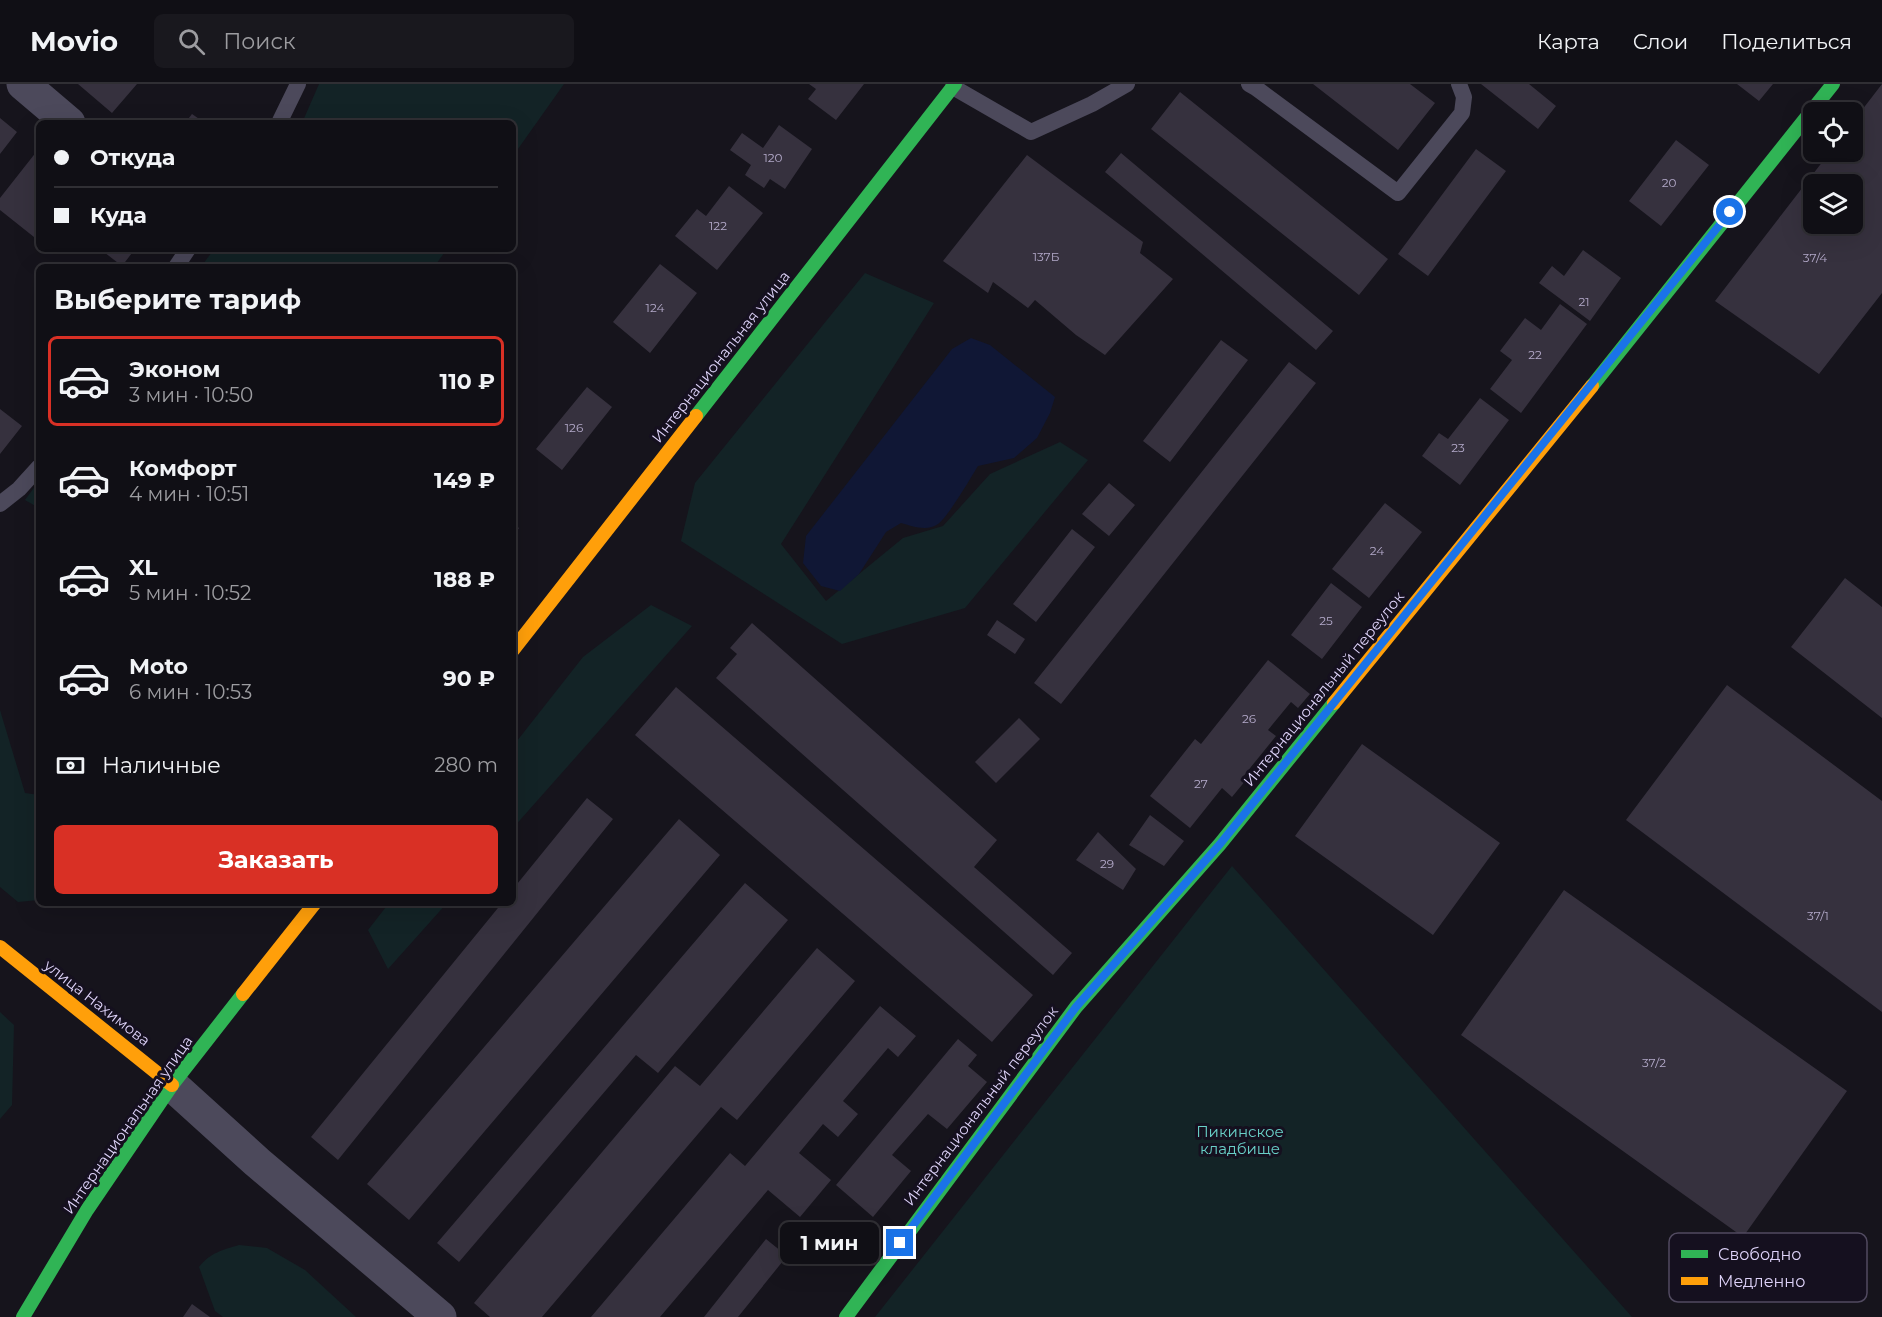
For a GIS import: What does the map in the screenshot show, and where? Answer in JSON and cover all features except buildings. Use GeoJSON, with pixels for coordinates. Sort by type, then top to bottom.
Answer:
{"type":"FeatureCollection","features":[{"type":"Feature","properties":{"kind":"street"},"geometry":{"type":"LineString","coordinates":[[23,84],[65,120]]}},
{"type":"Feature","properties":{"kind":"street","name":"Интернациональный переулок"},"geometry":{"type":"LineString","coordinates":[[846,1317],[1076,1007],[1220,844],[1591,387],[1833,84]]}},
{"type":"Feature","properties":{"kind":"street","name":"Интернациональная улица"},"geometry":{"type":"LineString","coordinates":[[516,646],[954,85]]}},
{"type":"Feature","properties":{"kind":"street","name":"Интернациональная улица"},"geometry":{"type":"LineString","coordinates":[[23,1317],[87,1210],[172,1085],[313,906]]}},
{"type":"Feature","properties":{"kind":"street","name":"улица Нахимова"},"geometry":{"type":"LineString","coordinates":[[0,947],[172,1085]]}},
{"type":"Feature","properties":{"kind":"street"},"geometry":{"type":"LineString","coordinates":[[172,1085],[273,1176],[440,1317]]}},
{"type":"Feature","properties":{"kind":"lane"},"geometry":{"type":"LineString","coordinates":[[280,120],[297,84]]}},
{"type":"Feature","properties":{"kind":"lane"},"geometry":{"type":"LineString","coordinates":[[954,85],[1031,132],[1092,104],[1127,84]]}},
{"type":"Feature","properties":{"kind":"lane"},"geometry":{"type":"LineString","coordinates":[[1249,84],[1398,194],[1462,113],[1464,97],[1459,84]]}},
{"type":"Feature","properties":{"kind":"lane"},"geometry":{"type":"LineString","coordinates":[[0,504],[19,489],[36,470]]}},
{"type":"Feature","properties":{"kind":"green space"},"geometry":{"type":"Polygon","coordinates":[[[319,84],[564,84],[516,152],[516,120],[303,120],[319,84]]]}},
{"type":"Feature","properties":{"kind":"green space"},"geometry":{"type":"Polygon","coordinates":[[[212,252],[445,252],[436,264],[203,264],[212,252]]]}},
{"type":"Feature","properties":{"kind":"green space"},"geometry":{"type":"Polygon","coordinates":[[[865,273],[934,303],[781,544],[826,601],[903,538],[943,526],[990,474],[1060,442],[1088,460],[965,608],[842,644],[681,541],[695,483],[865,273]]]}},
{"type":"Feature","properties":{"kind":"green space"},"geometry":{"type":"Polygon","coordinates":[[[36,485],[36,506],[25,500],[36,485]]]}},
{"type":"Feature","properties":{"kind":"green space"},"geometry":{"type":"Polygon","coordinates":[[[651,605],[692,626],[516,825],[516,742],[583,657],[651,605]]]}},
{"type":"Feature","properties":{"kind":"green space"},"geometry":{"type":"Polygon","coordinates":[[[0,710],[25,793],[36,795],[36,900],[18,902],[0,887],[0,710]]]}},
{"type":"Feature","properties":{"kind":"green space","name":"Пикинское кладбище"},"geometry":{"type":"Polygon","coordinates":[[[1232,866],[1632,1317],[875,1317],[1232,866]]]}},
{"type":"Feature","properties":{"kind":"green space"},"geometry":{"type":"Polygon","coordinates":[[[387,906],[444,906],[388,969],[368,930],[387,906]]]}},
{"type":"Feature","properties":{"kind":"green space"},"geometry":{"type":"Polygon","coordinates":[[[0,1012],[14,1025],[12,1105],[0,1119],[0,1012]]]}},
{"type":"Feature","properties":{"kind":"green space"},"geometry":{"type":"Polygon","coordinates":[[[239,1245],[267,1248],[305,1270],[356,1317],[223,1317],[215,1311],[199,1267],[212,1255],[239,1245]]]}},
{"type":"Feature","properties":{"kind":"water"},"geometry":{"type":"Polygon","coordinates":[[[971,338],[990,345],[1055,397],[1050,413],[1037,438],[1014,458],[978,466],[953,506],[938,524],[924,528],[901,523],[886,532],[859,574],[840,591],[821,586],[803,563],[806,536],[952,349],[971,338]]]}},
{"type":"Feature","properties":{"kind":"traffic: fast"},"geometry":{"type":"LineString","coordinates":[[696,416],[955,84]]}},
{"type":"Feature","properties":{"kind":"traffic: fast"},"geometry":{"type":"LineString","coordinates":[[1592,386],[1833,84]]}},
{"type":"Feature","properties":{"kind":"traffic: fast"},"geometry":{"type":"LineString","coordinates":[[846,1317],[1076,1007],[1220,844],[1334,703]]}},
{"type":"Feature","properties":{"kind":"traffic: fast"},"geometry":{"type":"LineString","coordinates":[[23,1317],[87,1210],[172,1085],[243,994]]}},
{"type":"Feature","properties":{"kind":"traffic: slow"},"geometry":{"type":"LineString","coordinates":[[1334,703],[1592,386]]}},
{"type":"Feature","properties":{"kind":"traffic: slow"},"geometry":{"type":"LineString","coordinates":[[516,646],[696,416]]}},
{"type":"Feature","properties":{"kind":"traffic: slow"},"geometry":{"type":"LineString","coordinates":[[243,994],[313,906]]}},
{"type":"Feature","properties":{"kind":"traffic: slow"},"geometry":{"type":"LineString","coordinates":[[0,947],[172,1085]]}},
{"type":"Feature","properties":{"kind":"route"},"geometry":{"type":"LineString","coordinates":[[900,1243],[1076,1007],[1220,844],[1730,212]]}}]}
